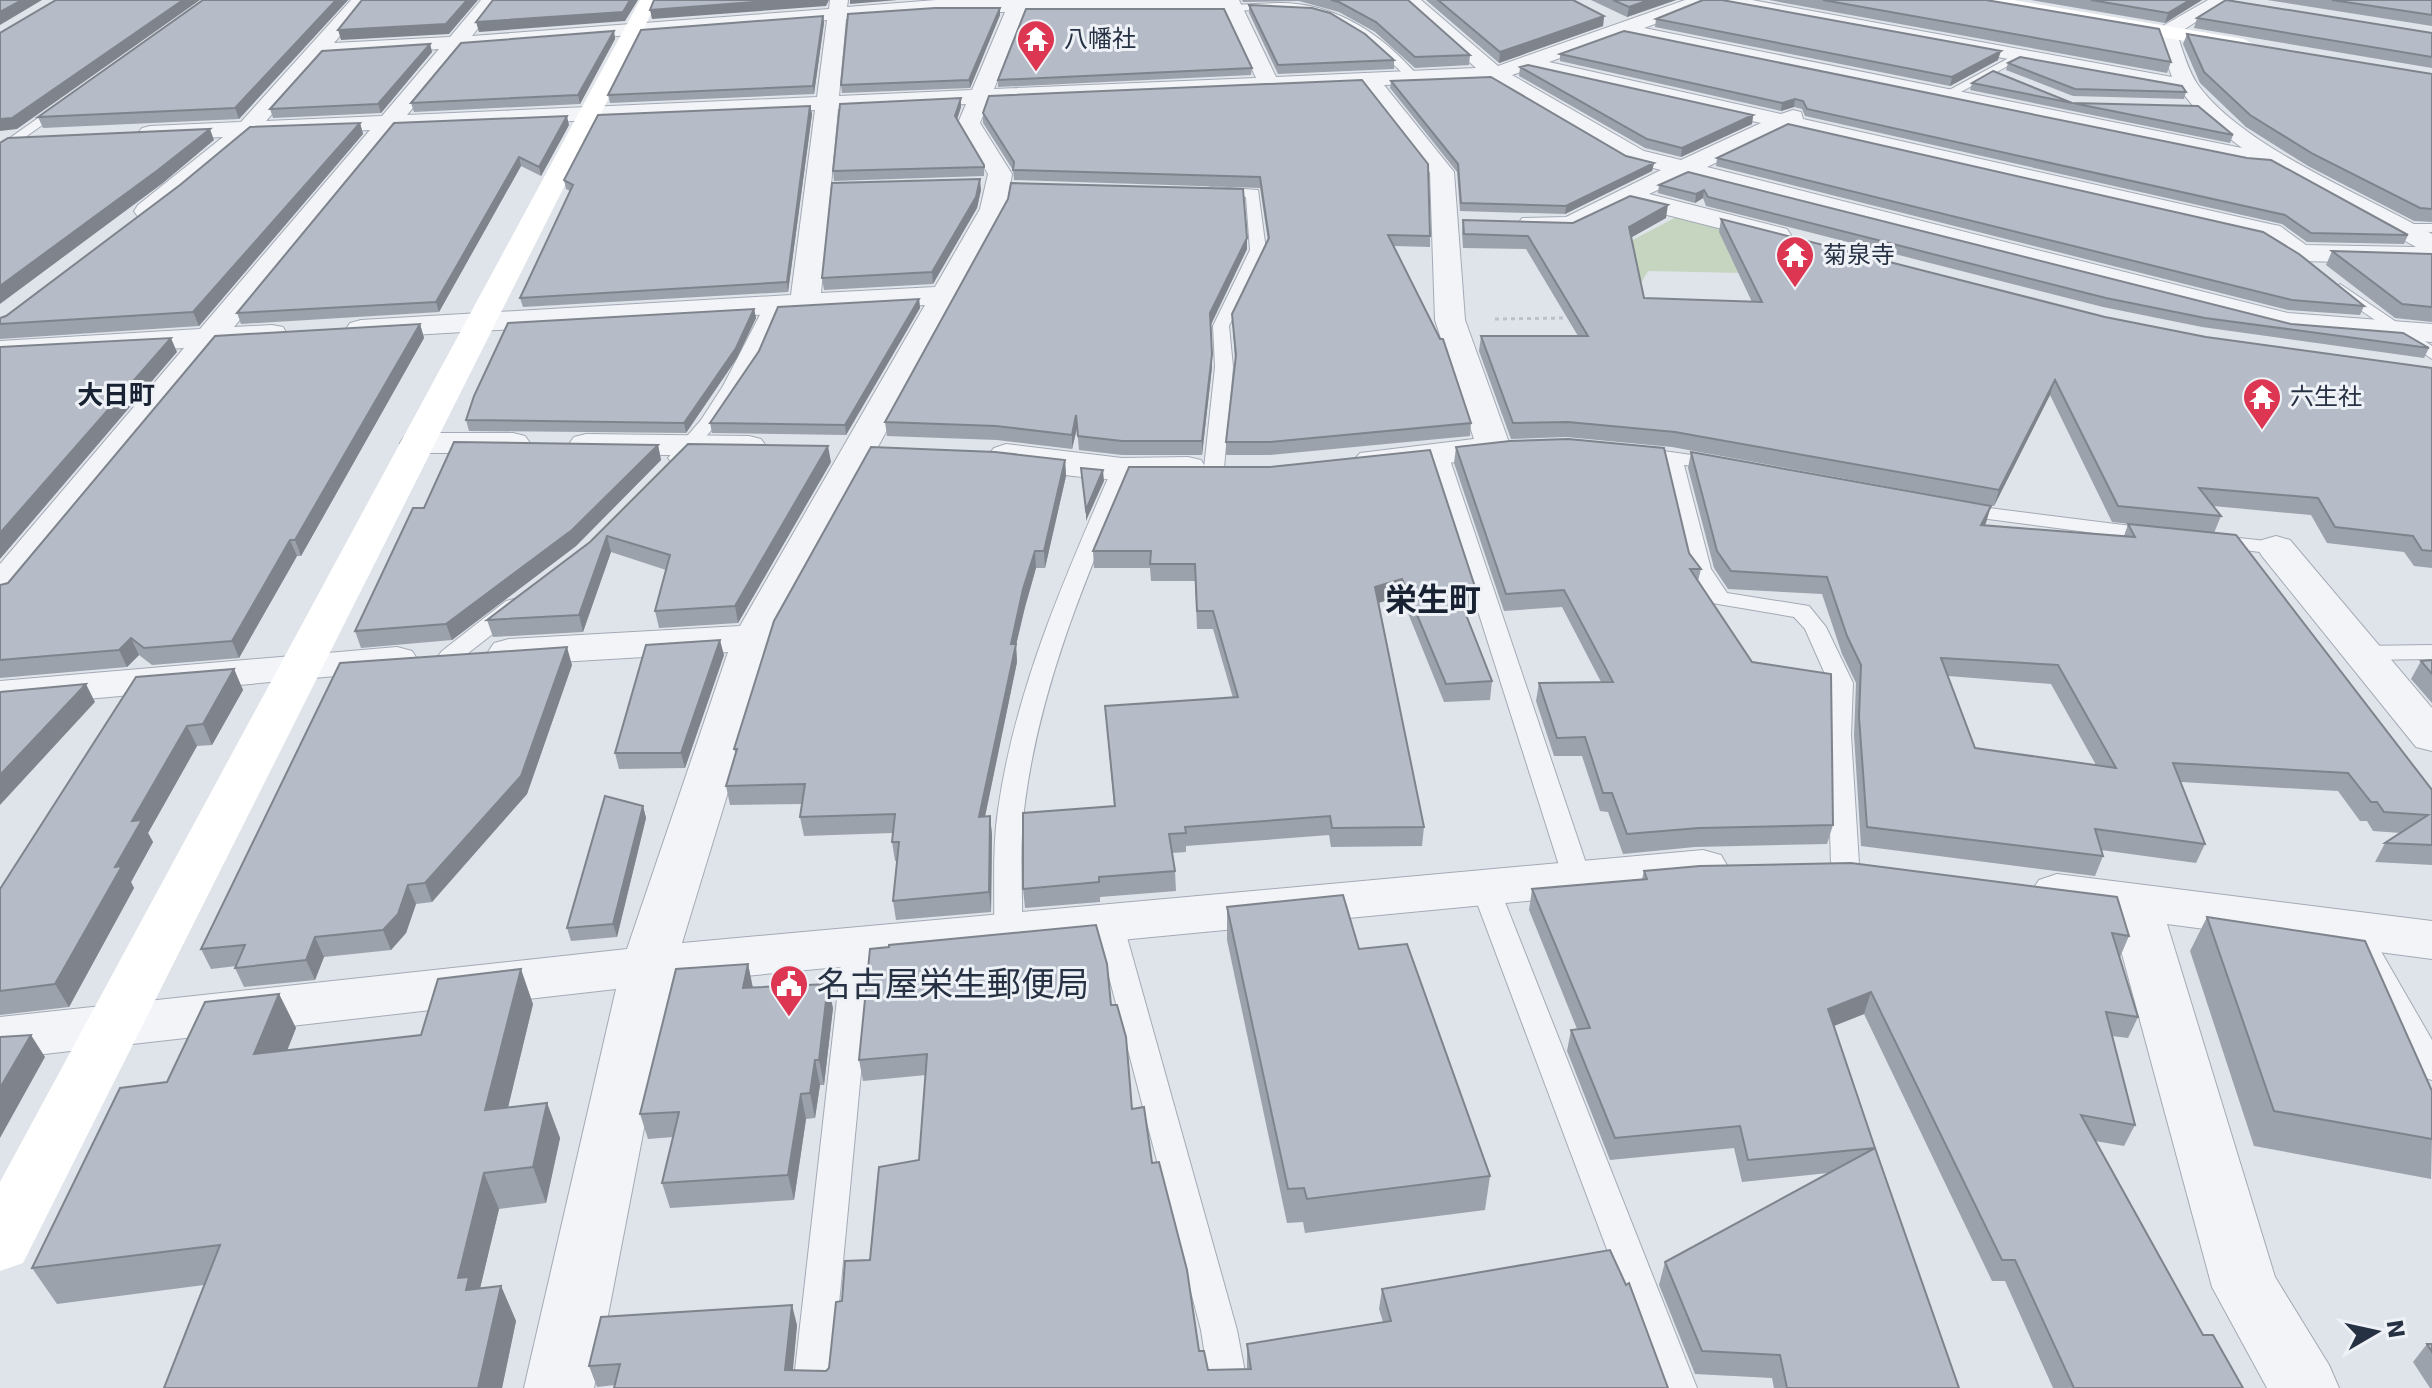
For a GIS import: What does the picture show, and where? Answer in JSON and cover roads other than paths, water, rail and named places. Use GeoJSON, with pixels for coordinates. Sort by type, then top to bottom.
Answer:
{"type":"FeatureCollection","features":[{"type":"Feature","properties":{"kind":"street"},"geometry":{"type":"LineString","coordinates":[[124,228],[247,129],[361,0]]}},
{"type":"Feature","properties":{"kind":"street"},"geometry":{"type":"LineString","coordinates":[[0,589],[491,0]]}},
{"type":"Feature","properties":{"kind":"street"},"geometry":{"type":"LineString","coordinates":[[1410,0],[1495,74],[1635,156],[1682,171],[2288,322],[2432,333]]}},
{"type":"Feature","properties":{"kind":"street"},"geometry":{"type":"LineString","coordinates":[[124,134],[1495,74],[1703,0]]}},
{"type":"Feature","properties":{"kind":"street"},"geometry":{"type":"LineString","coordinates":[[1722,0],[2020,55],[2194,100],[2278,159],[2432,245]]}},
{"type":"Feature","properties":{"kind":"street"},"geometry":{"type":"LineString","coordinates":[[1980,0],[2260,48]]}},
{"type":"Feature","properties":{"kind":"street"},"geometry":{"type":"LineString","coordinates":[[2166,32],[2225,1]]}},
{"type":"Feature","properties":{"kind":"street"},"geometry":{"type":"LineString","coordinates":[[319,50],[457,41],[641,15],[1012,3],[1231,5],[1269,84]]}},
{"type":"Feature","properties":{"kind":"street"},"geometry":{"type":"LineString","coordinates":[[559,1388],[648,966],[754,638],[993,209],[1000,174],[969,123],[1012,3]]}},
{"type":"Feature","properties":{"kind":"street"},"geometry":{"type":"LineString","coordinates":[[805,303],[827,188],[829,103],[838,7]]}},
{"type":"Feature","properties":{"kind":"street"},"geometry":{"type":"LineString","coordinates":[[0,1243],[641,15]]}},
{"type":"Feature","properties":{"kind":"street"},"geometry":{"type":"LineString","coordinates":[[1601,16],[1624,28],[2245,156],[2278,159]]}},
{"type":"Feature","properties":{"kind":"street"},"geometry":{"type":"LineString","coordinates":[[2166,32],[2194,100]]}},
{"type":"Feature","properties":{"kind":"street"},"geometry":{"type":"LineString","coordinates":[[1526,63],[2270,232],[2300,253],[2432,256]]}},
{"type":"Feature","properties":{"kind":"street"},"geometry":{"type":"LineString","coordinates":[[1347,462],[1502,448],[1450,320],[1442,172],[1368,79]]}},
{"type":"Feature","properties":{"kind":"street"},"geometry":{"type":"LineString","coordinates":[[1842,94],[1871,80]]}},
{"type":"Feature","properties":{"kind":"street"},"geometry":{"type":"LineString","coordinates":[[1508,224],[1571,225],[1625,196],[1813,108]]}},
{"type":"Feature","properties":{"kind":"street"},"geometry":{"type":"LineString","coordinates":[[6,143],[63,137]]}},
{"type":"Feature","properties":{"kind":"street"},"geometry":{"type":"LineString","coordinates":[[1625,196],[1810,243]]}},
{"type":"Feature","properties":{"kind":"street"},"geometry":{"type":"LineString","coordinates":[[1445,222],[1476,223]]}},
{"type":"Feature","properties":{"kind":"street"},"geometry":{"type":"LineString","coordinates":[[338,330],[946,295]]}},
{"type":"Feature","properties":{"kind":"street"},"geometry":{"type":"LineString","coordinates":[[0,350],[307,332]]}},
{"type":"Feature","properties":{"kind":"street"},"geometry":{"type":"LineString","coordinates":[[2403,369],[2432,372]]}},
{"type":"Feature","properties":{"kind":"street"},"geometry":{"type":"LineString","coordinates":[[417,443],[783,447]]}},
{"type":"Feature","properties":{"kind":"street"},"geometry":{"type":"LineString","coordinates":[[966,453],[1122,469],[1228,468]]}},
{"type":"Feature","properties":{"kind":"street"},"geometry":{"type":"LineString","coordinates":[[2276,548],[2432,737]]}},
{"type":"Feature","properties":{"kind":"street"},"geometry":{"type":"LineString","coordinates":[[0,694],[450,656],[754,638]]}},
{"type":"Feature","properties":{"kind":"street"},"geometry":{"type":"LineString","coordinates":[[0,1038],[648,966],[1577,878],[1695,867],[1822,866]]}},
{"type":"Feature","properties":{"kind":"street"},"geometry":{"type":"LineString","coordinates":[[2012,886],[2432,940]]}},
{"type":"Feature","properties":{"kind":"street"},"geometry":{"type":"LineString","coordinates":[[2134,902],[2245,1287],[2304,1388]]}},
{"type":"Feature","properties":{"kind":"lane"},"geometry":{"type":"LineString","coordinates":[[1231,5],[1298,6],[1323,10],[1385,50],[1413,77]]}},
{"type":"Feature","properties":{"kind":"lane"},"geometry":{"type":"LineString","coordinates":[[1946,95],[2020,55]]}},
{"type":"Feature","properties":{"kind":"lane"},"geometry":{"type":"LineString","coordinates":[[1990,71],[2004,77]]}},
{"type":"Feature","properties":{"kind":"lane"},"geometry":{"type":"LineString","coordinates":[[6,143],[75,97]]}},
{"type":"Feature","properties":{"kind":"lane"},"geometry":{"type":"LineString","coordinates":[[1197,191],[1253,193],[1258,250],[1221,326],[1228,468]]}},
{"type":"Feature","properties":{"kind":"lane"},"geometry":{"type":"LineString","coordinates":[[2406,228],[2432,228]]}},
{"type":"Feature","properties":{"kind":"lane"},"geometry":{"type":"LineString","coordinates":[[2300,253],[2306,263],[2432,354]]}},
{"type":"Feature","properties":{"kind":"lane"},"geometry":{"type":"LineString","coordinates":[[659,477],[691,445],[749,359],[773,305]]}},
{"type":"Feature","properties":{"kind":"lane"},"geometry":{"type":"LineString","coordinates":[[1612,450],[1734,466]]}},
{"type":"Feature","properties":{"kind":"lane"},"geometry":{"type":"LineString","coordinates":[[1438,454],[1577,878]]}},
{"type":"Feature","properties":{"kind":"lane"},"geometry":{"type":"LineString","coordinates":[[1672,456],[1700,569],[1720,598],[1801,611],[1815,627],[1841,683],[1839,735],[1822,866]]}},
{"type":"Feature","properties":{"kind":"lane"},"geometry":{"type":"LineString","coordinates":[[1008,932],[1011,813],[1026,726],[1056,624],[1122,469]]}},
{"type":"Feature","properties":{"kind":"lane"},"geometry":{"type":"LineString","coordinates":[[1943,507],[2276,548]]}},
{"type":"Feature","properties":{"kind":"lane"},"geometry":{"type":"LineString","coordinates":[[450,656],[536,590]]}},
{"type":"Feature","properties":{"kind":"lane"},"geometry":{"type":"LineString","coordinates":[[2362,653],[2432,652]]}},
{"type":"Feature","properties":{"kind":"lane"},"geometry":{"type":"LineString","coordinates":[[1485,887],[1678,1388]]}},
{"type":"Feature","properties":{"kind":"lane"},"geometry":{"type":"LineString","coordinates":[[1109,923],[1219,1330],[1229,1388]]}},
{"type":"Feature","properties":{"kind":"lane"},"geometry":{"type":"LineString","coordinates":[[2356,930],[2432,1068]]}},
{"type":"Feature","properties":{"kind":"lane"},"geometry":{"type":"LineString","coordinates":[[812,1388],[858,946]]}},
{"type":"Feature","properties":{"kind":"place","name":"八幡社"},"geometry":{"type":"Point","coordinates":[1036,73]}},
{"type":"Feature","properties":{"kind":"place","name":"菊泉寺"},"geometry":{"type":"Point","coordinates":[1795,289]}},
{"type":"Feature","properties":{"kind":"place","name":"六生社"},"geometry":{"type":"Point","coordinates":[2262,431]}},
{"type":"Feature","properties":{"kind":"place","name":"名古屋栄生郵便局"},"geometry":{"type":"Point","coordinates":[789,1018]}},
{"type":"Feature","properties":{"kind":"district","name":"大日町"},"geometry":{"type":"Point","coordinates":[116,395]}},
{"type":"Feature","properties":{"kind":"district","name":"栄生町"},"geometry":{"type":"Point","coordinates":[1433,600]}}]}
